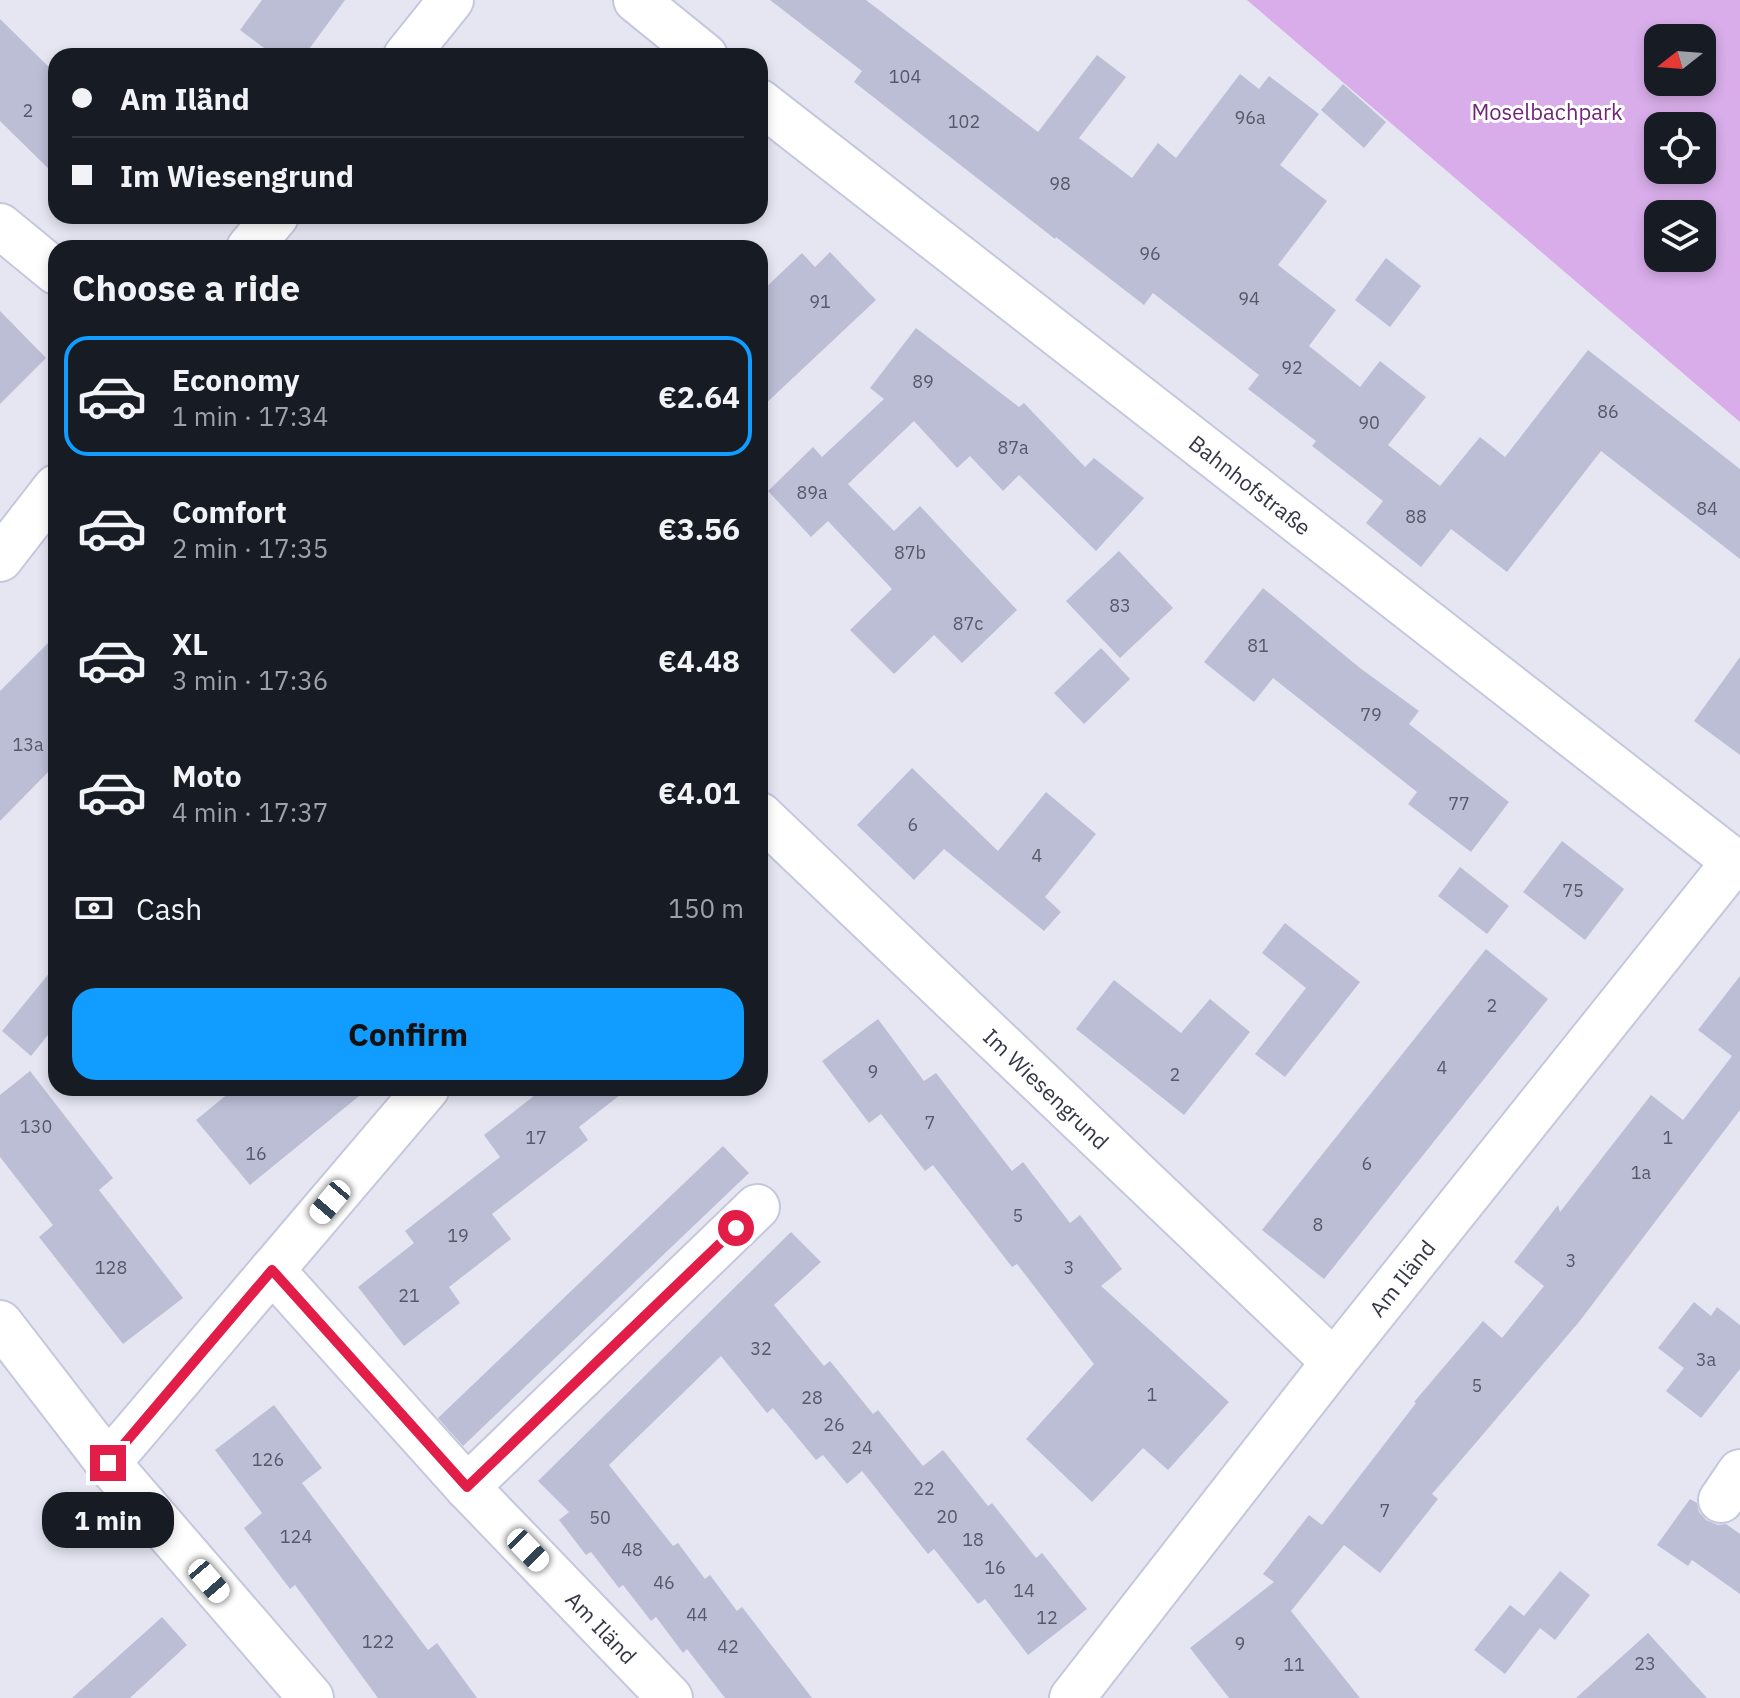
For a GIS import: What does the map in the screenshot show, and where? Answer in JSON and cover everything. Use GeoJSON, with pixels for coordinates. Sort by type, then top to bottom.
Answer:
{"type":"FeatureCollection","features":[{"type":"Feature","properties":{"kind":"street"},"geometry":{"type":"LineString","coordinates":[[412,48],[451,0]]}},
{"type":"Feature","properties":{"kind":"street"},"geometry":{"type":"LineString","coordinates":[[636,0],[695,48]]}},
{"type":"Feature","properties":{"kind":"street","name":"Bahnhofstraße"},"geometry":{"type":"LineString","coordinates":[[768,108],[1737,864]]}},
{"type":"Feature","properties":{"kind":"street"},"geometry":{"type":"LineString","coordinates":[[256,240],[269,224]]}},
{"type":"Feature","properties":{"kind":"street"},"geometry":{"type":"LineString","coordinates":[[0,226],[48,265]]}},
{"type":"Feature","properties":{"kind":"street"},"geometry":{"type":"LineString","coordinates":[[0,559],[48,497]]}},
{"type":"Feature","properties":{"kind":"street","name":"Im Wiesengrund"},"geometry":{"type":"LineString","coordinates":[[768,823],[1334,1362]]}},
{"type":"Feature","properties":{"kind":"street","name":"Am Iländ"},"geometry":{"type":"LineString","coordinates":[[1072,1698],[1334,1362],[1737,864]]}},
{"type":"Feature","properties":{"kind":"street"},"geometry":{"type":"LineString","coordinates":[[108,1463],[420,1096]]}},
{"type":"Feature","properties":{"kind":"street"},"geometry":{"type":"LineString","coordinates":[[467,1487],[757,1207]]}},
{"type":"Feature","properties":{"kind":"street","name":"Am Iländ"},"geometry":{"type":"LineString","coordinates":[[272,1270],[467,1487],[670,1698]]}},
{"type":"Feature","properties":{"kind":"street"},"geometry":{"type":"LineString","coordinates":[[0,1323],[108,1463],[311,1698]]}},
{"type":"Feature","properties":{"kind":"green space","name":"Moselbachpark"},"geometry":{"type":"Polygon","coordinates":[[[1247,0],[1740,0],[1740,422],[1247,0]]]}},
{"type":"Feature","properties":{"kind":"building"},"geometry":{"type":"Polygon","coordinates":[[[262,0],[345,0],[310,48],[264,48],[240,30],[262,0]]]}},
{"type":"Feature","properties":{"kind":"building"},"geometry":{"type":"Polygon","coordinates":[[[770,0],[866,0],[1038,132],[1097,55],[1126,77],[1079,138],[1132,178],[1158,143],[1176,158],[1240,74],[1259,89],[1269,76],[1319,114],[1280,165],[1327,201],[1278,265],[1336,310],[1309,346],[1360,387],[1380,361],[1426,397],[1388,445],[1440,486],[1480,437],[1505,457],[1588,350],[1740,469],[1740,559],[1601,451],[1507,572],[1451,529],[1421,567],[1366,523],[1383,501],[1312,446],[1316,441],[1248,389],[1259,375],[1153,293],[1144,305],[1055,239],[854,82],[862,71],[770,0]]]}},
{"type":"Feature","properties":{"kind":"building"},"geometry":{"type":"Polygon","coordinates":[[[0,19],[48,66],[48,168],[0,121],[0,19]]]}},
{"type":"Feature","properties":{"kind":"building"},"geometry":{"type":"Polygon","coordinates":[[[1343,84],[1386,122],[1364,148],[1321,110],[1343,84]]]}},
{"type":"Feature","properties":{"kind":"building"},"geometry":{"type":"Polygon","coordinates":[[[830,252],[876,300],[768,401],[768,285],[802,253],[815,267],[830,252]]]}},
{"type":"Feature","properties":{"kind":"building"},"geometry":{"type":"Polygon","coordinates":[[[1386,258],[1421,286],[1390,327],[1355,300],[1386,258]]]}},
{"type":"Feature","properties":{"kind":"building"},"geometry":{"type":"Polygon","coordinates":[[[0,311],[46,358],[0,404],[0,311]]]}},
{"type":"Feature","properties":{"kind":"building"},"geometry":{"type":"Polygon","coordinates":[[[916,328],[1019,407],[1024,403],[1085,467],[1094,458],[1144,498],[1096,551],[1019,475],[1003,491],[970,456],[957,468],[914,421],[848,484],[894,531],[920,506],[1017,610],[962,663],[934,635],[894,674],[850,630],[892,589],[828,521],[811,537],[768,491],[813,447],[822,457],[884,399],[870,388],[916,328]]]}},
{"type":"Feature","properties":{"kind":"building"},"geometry":{"type":"Polygon","coordinates":[[[1119,551],[1173,608],[1120,658],[1066,601],[1119,551]]]}},
{"type":"Feature","properties":{"kind":"building"},"geometry":{"type":"Polygon","coordinates":[[[1263,588],[1360,668],[1419,711],[1409,724],[1509,802],[1471,852],[1408,804],[1417,792],[1273,678],[1254,702],[1204,662],[1263,588]]]}},
{"type":"Feature","properties":{"kind":"building"},"geometry":{"type":"Polygon","coordinates":[[[48,643],[48,772],[0,821],[0,691],[48,643]]]}},
{"type":"Feature","properties":{"kind":"building"},"geometry":{"type":"Polygon","coordinates":[[[1101,648],[1130,679],[1084,724],[1054,693],[1101,648]]]}},
{"type":"Feature","properties":{"kind":"building"},"geometry":{"type":"Polygon","coordinates":[[[1740,657],[1740,755],[1694,721],[1740,657]]]}},
{"type":"Feature","properties":{"kind":"building"},"geometry":{"type":"Polygon","coordinates":[[[912,768],[998,851],[1046,792],[1096,834],[1045,897],[1061,912],[1044,931],[944,849],[914,880],[857,825],[912,768]]]}},
{"type":"Feature","properties":{"kind":"building"},"geometry":{"type":"Polygon","coordinates":[[[1562,841],[1624,889],[1585,940],[1523,892],[1562,841]]]}},
{"type":"Feature","properties":{"kind":"building"},"geometry":{"type":"Polygon","coordinates":[[[1460,867],[1509,906],[1487,934],[1438,896],[1460,867]]]}},
{"type":"Feature","properties":{"kind":"building"},"geometry":{"type":"Polygon","coordinates":[[[1285,923],[1360,982],[1285,1077],[1255,1054],[1306,988],[1262,953],[1285,923]]]}},
{"type":"Feature","properties":{"kind":"building"},"geometry":{"type":"Polygon","coordinates":[[[1486,949],[1548,999],[1324,1279],[1262,1230],[1486,949]]]}},
{"type":"Feature","properties":{"kind":"building"},"geometry":{"type":"Polygon","coordinates":[[[48,975],[48,1035],[31,1056],[2,1031],[48,975]]]}},
{"type":"Feature","properties":{"kind":"building"},"geometry":{"type":"Polygon","coordinates":[[[1740,976],[1740,1110],[1579,1322],[1432,1494],[1438,1499],[1380,1573],[1344,1545],[1291,1611],[1360,1698],[1229,1698],[1190,1648],[1274,1582],[1263,1574],[1309,1515],[1322,1525],[1414,1402],[1483,1321],[1502,1338],[1544,1286],[1514,1262],[1558,1205],[1560,1212],[1651,1095],[1683,1120],[1732,1056],[1698,1030],[1740,976]]]}},
{"type":"Feature","properties":{"kind":"building"},"geometry":{"type":"Polygon","coordinates":[[[1114,980],[1181,1033],[1210,999],[1250,1032],[1184,1115],[1076,1029],[1114,980]]]}},
{"type":"Feature","properties":{"kind":"building"},"geometry":{"type":"Polygon","coordinates":[[[878,1019],[924,1081],[936,1073],[1012,1171],[1023,1162],[1070,1223],[1080,1215],[1122,1269],[1101,1286],[1229,1402],[1168,1470],[1143,1448],[1092,1502],[1026,1439],[1094,1364],[1017,1264],[1012,1267],[933,1165],[925,1171],[881,1114],[869,1123],[822,1061],[878,1019]]]}},
{"type":"Feature","properties":{"kind":"building"},"geometry":{"type":"Polygon","coordinates":[[[30,1071],[113,1178],[99,1190],[183,1298],[123,1344],[39,1237],[53,1225],[0,1157],[0,1095],[30,1071]]]}},
{"type":"Feature","properties":{"kind":"building"},"geometry":{"type":"Polygon","coordinates":[[[225,1096],[359,1096],[250,1185],[196,1120],[225,1096]]]}},
{"type":"Feature","properties":{"kind":"building"},"geometry":{"type":"Polygon","coordinates":[[[534,1096],[619,1096],[579,1127],[588,1140],[492,1214],[511,1239],[449,1287],[460,1303],[404,1346],[358,1287],[414,1243],[405,1231],[500,1157],[484,1135],[534,1096]]]}},
{"type":"Feature","properties":{"kind":"building"},"geometry":{"type":"Polygon","coordinates":[[[723,1146],[749,1173],[463,1446],[438,1418],[723,1146]]]}},
{"type":"Feature","properties":{"kind":"building"},"geometry":{"type":"Polygon","coordinates":[[[791,1232],[821,1262],[774,1305],[824,1366],[830,1361],[873,1414],[878,1410],[923,1466],[943,1450],[988,1506],[992,1503],[1036,1558],[1042,1553],[1087,1609],[1028,1655],[985,1599],[978,1604],[934,1549],[928,1554],[862,1471],[847,1484],[823,1455],[816,1460],[773,1408],[767,1413],[721,1356],[609,1465],[673,1546],[678,1543],[705,1579],[710,1575],[737,1611],[742,1607],[812,1698],[725,1698],[687,1649],[683,1653],[656,1617],[651,1621],[623,1585],[619,1588],[591,1552],[586,1555],[559,1520],[569,1512],[538,1481],[791,1232]]]}},
{"type":"Feature","properties":{"kind":"building"},"geometry":{"type":"Polygon","coordinates":[[[1694,1302],[1711,1316],[1717,1307],[1740,1325],[1740,1369],[1701,1418],[1666,1391],[1684,1368],[1658,1348],[1694,1302]]]}},
{"type":"Feature","properties":{"kind":"building"},"geometry":{"type":"Polygon","coordinates":[[[274,1405],[322,1468],[302,1483],[428,1650],[437,1643],[477,1698],[378,1698],[295,1585],[290,1589],[244,1528],[262,1513],[215,1450],[274,1405]]]}},
{"type":"Feature","properties":{"kind":"building"},"geometry":{"type":"Polygon","coordinates":[[[1690,1499],[1697,1503],[1699,1512],[1706,1520],[1718,1525],[1726,1524],[1740,1534],[1740,1594],[1692,1560],[1688,1566],[1657,1545],[1690,1499]]]}},
{"type":"Feature","properties":{"kind":"building"},"geometry":{"type":"Polygon","coordinates":[[[1560,1571],[1590,1595],[1555,1640],[1540,1628],[1505,1674],[1474,1650],[1510,1605],[1524,1616],[1560,1571]]]}},
{"type":"Feature","properties":{"kind":"building"},"geometry":{"type":"Polygon","coordinates":[[[162,1617],[187,1645],[130,1698],[72,1698],[162,1617]]]}},
{"type":"Feature","properties":{"kind":"building"},"geometry":{"type":"Polygon","coordinates":[[[1648,1633],[1707,1698],[1576,1698],[1648,1633]]]}},
{"type":"Feature","properties":{"kind":"route"},"geometry":{"type":"LineString","coordinates":[[108,1463],[272,1270],[467,1487],[736,1228]]}}]}
